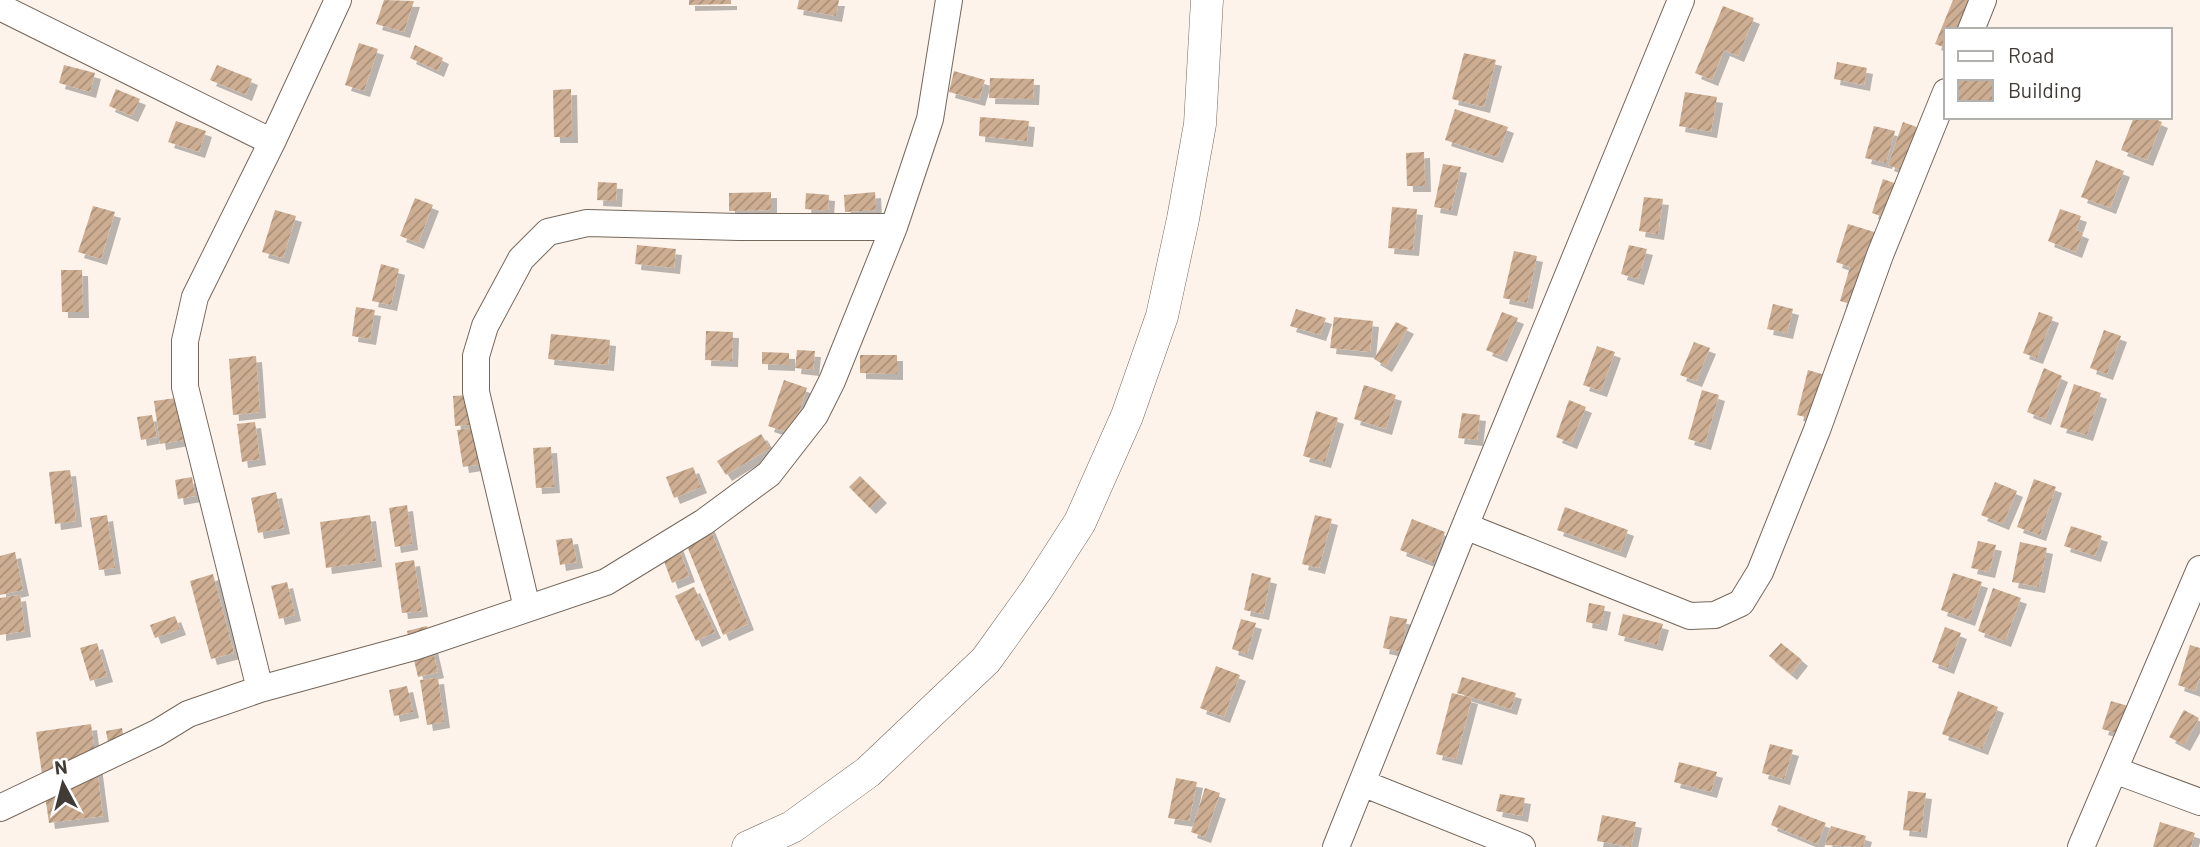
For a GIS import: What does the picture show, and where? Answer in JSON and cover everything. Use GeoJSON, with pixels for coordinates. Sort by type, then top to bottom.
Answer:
{"type":"FeatureCollection","features":[{"type":"Feature","properties":{"kind":"street"},"geometry":{"type":"LineString","coordinates":[[260,689],[185,387],[185,341],[195,297],[272,142],[338,0]]}},
{"type":"Feature","properties":{"kind":"street"},"geometry":{"type":"LineString","coordinates":[[0,808],[157,733],[188,714],[260,689],[414,648],[606,582],[704,522],[769,474],[808,425],[827,393],[894,227],[930,119],[949,0]]}},
{"type":"Feature","properties":{"kind":"street"},"geometry":{"type":"LineString","coordinates":[[748,847],[792,827],[868,772],[986,660],[1037,589],[1080,522],[1127,416],[1163,316],[1200,124],[1207,0]]}},
{"type":"Feature","properties":{"kind":"street"},"geometry":{"type":"LineString","coordinates":[[1972,28],[1983,0]]}},
{"type":"Feature","properties":{"kind":"street"},"geometry":{"type":"LineString","coordinates":[[1336,847],[1677,1]]}},
{"type":"Feature","properties":{"kind":"street"},"geometry":{"type":"LineString","coordinates":[[0,7],[272,142]]}},
{"type":"Feature","properties":{"kind":"street"},"geometry":{"type":"LineString","coordinates":[[1465,526],[1690,616],[1715,615],[1741,603],[1760,572],[1880,256],[1944,97]]}},
{"type":"Feature","properties":{"kind":"street"},"geometry":{"type":"LineString","coordinates":[[527,608],[475,392],[477,356],[485,326],[521,259],[548,232],[587,223],[894,227]]}},
{"type":"Feature","properties":{"kind":"street"},"geometry":{"type":"LineString","coordinates":[[2081,847],[2200,569]]}},
{"type":"Feature","properties":{"kind":"street"},"geometry":{"type":"LineString","coordinates":[[2114,769],[2200,802]]}},
{"type":"Feature","properties":{"kind":"street"},"geometry":{"type":"LineString","coordinates":[[1362,783],[1522,847]]}},
{"type":"Feature","properties":{"kind":"building"},"geometry":{"type":"Polygon","coordinates":[[[384,0],[414,1],[404,32],[376,24],[384,0]]]}},
{"type":"Feature","properties":{"kind":"building"},"geometry":{"type":"Polygon","coordinates":[[[689,0],[731,0],[731,4],[689,5],[689,0]]]}},
{"type":"Feature","properties":{"kind":"building"},"geometry":{"type":"Polygon","coordinates":[[[799,0],[839,0],[836,16],[797,9],[799,0]]]}},
{"type":"Feature","properties":{"kind":"building"},"geometry":{"type":"Polygon","coordinates":[[[1953,0],[1976,0],[1964,28],[1944,28],[1944,47],[1935,44],[1953,0]]]}},
{"type":"Feature","properties":{"kind":"building"},"geometry":{"type":"Polygon","coordinates":[[[1723,6],[1754,18],[1738,56],[1724,50],[1712,80],[1695,73],[1723,6]]]}},
{"type":"Feature","properties":{"kind":"building"},"geometry":{"type":"Polygon","coordinates":[[[359,43],[378,49],[364,91],[345,85],[359,43]]]}},
{"type":"Feature","properties":{"kind":"building"},"geometry":{"type":"Polygon","coordinates":[[[415,45],[443,58],[438,71],[410,58],[415,45]]]}},
{"type":"Feature","properties":{"kind":"building"},"geometry":{"type":"Polygon","coordinates":[[[1464,53],[1496,60],[1484,107],[1452,99],[1464,53]]]}},
{"type":"Feature","properties":{"kind":"building"},"geometry":{"type":"Polygon","coordinates":[[[1837,62],[1867,68],[1864,85],[1834,79],[1837,62]]]}},
{"type":"Feature","properties":{"kind":"building"},"geometry":{"type":"Polygon","coordinates":[[[64,65],[95,73],[90,92],[59,83],[64,65]]]}},
{"type":"Feature","properties":{"kind":"building"},"geometry":{"type":"Polygon","coordinates":[[[217,65],[252,79],[246,95],[210,80],[217,65]]]}},
{"type":"Feature","properties":{"kind":"building"},"geometry":{"type":"Polygon","coordinates":[[[954,71],[985,80],[979,100],[949,92],[954,71]]]}},
{"type":"Feature","properties":{"kind":"building"},"geometry":{"type":"Polygon","coordinates":[[[990,78],[1034,79],[1033,99],[989,98],[990,78]]]}},
{"type":"Feature","properties":{"kind":"building"},"geometry":{"type":"Polygon","coordinates":[[[116,89],[140,99],[132,116],[109,106],[116,89]]]}},
{"type":"Feature","properties":{"kind":"building"},"geometry":{"type":"Polygon","coordinates":[[[571,89],[572,137],[554,137],[553,90],[571,89]]]}},
{"type":"Feature","properties":{"kind":"building"},"geometry":{"type":"Polygon","coordinates":[[[1685,92],[1717,97],[1711,132],[1679,126],[1685,92]]]}},
{"type":"Feature","properties":{"kind":"building"},"geometry":{"type":"Polygon","coordinates":[[[1455,109],[1508,127],[1497,157],[1445,140],[1455,109]]]}},
{"type":"Feature","properties":{"kind":"building"},"geometry":{"type":"Polygon","coordinates":[[[980,117],[1029,121],[1027,141],[979,136],[980,117]]]}},
{"type":"Feature","properties":{"kind":"building"},"geometry":{"type":"Polygon","coordinates":[[[2133,119],[2155,119],[2162,122],[2147,160],[2121,150],[2133,119]]]}},
{"type":"Feature","properties":{"kind":"building"},"geometry":{"type":"Polygon","coordinates":[[[176,121],[206,131],[199,152],[168,142],[176,121]]]}},
{"type":"Feature","properties":{"kind":"building"},"geometry":{"type":"Polygon","coordinates":[[[1903,122],[1922,129],[1906,172],[1888,165],[1903,122]]]}},
{"type":"Feature","properties":{"kind":"building"},"geometry":{"type":"Polygon","coordinates":[[[1874,126],[1895,131],[1886,163],[1865,158],[1874,126]]]}},
{"type":"Feature","properties":{"kind":"building"},"geometry":{"type":"Polygon","coordinates":[[[1424,152],[1425,186],[1407,186],[1406,153],[1424,152]]]}},
{"type":"Feature","properties":{"kind":"building"},"geometry":{"type":"Polygon","coordinates":[[[2096,160],[2124,171],[2110,208],[2081,197],[2096,160]]]}},
{"type":"Feature","properties":{"kind":"building"},"geometry":{"type":"Polygon","coordinates":[[[1443,164],[1461,167],[1451,210],[1434,207],[1443,164]]]}},
{"type":"Feature","properties":{"kind":"building"},"geometry":{"type":"Polygon","coordinates":[[[1883,179],[1900,185],[1889,219],[1872,213],[1883,179]]]}},
{"type":"Feature","properties":{"kind":"building"},"geometry":{"type":"Polygon","coordinates":[[[598,182],[617,183],[616,201],[597,200],[598,182]]]}},
{"type":"Feature","properties":{"kind":"building"},"geometry":{"type":"Polygon","coordinates":[[[771,192],[771,210],[729,211],[729,193],[771,192]]]}},
{"type":"Feature","properties":{"kind":"building"},"geometry":{"type":"Polygon","coordinates":[[[875,192],[876,210],[845,212],[844,195],[875,192]]]}},
{"type":"Feature","properties":{"kind":"building"},"geometry":{"type":"Polygon","coordinates":[[[806,193],[829,195],[828,211],[805,209],[806,193]]]}},
{"type":"Feature","properties":{"kind":"building"},"geometry":{"type":"Polygon","coordinates":[[[1644,197],[1663,199],[1658,234],[1639,231],[1644,197]]]}},
{"type":"Feature","properties":{"kind":"building"},"geometry":{"type":"Polygon","coordinates":[[[415,198],[433,205],[418,243],[400,236],[415,198]]]}},
{"type":"Feature","properties":{"kind":"building"},"geometry":{"type":"Polygon","coordinates":[[[93,206],[115,212],[101,259],[78,252],[93,206]]]}},
{"type":"Feature","properties":{"kind":"building"},"geometry":{"type":"Polygon","coordinates":[[[1392,207],[1417,209],[1413,250],[1388,248],[1392,207]]]}},
{"type":"Feature","properties":{"kind":"building"},"geometry":{"type":"Polygon","coordinates":[[[2060,209],[2081,216],[2076,230],[2083,233],[2076,252],[2048,241],[2060,209]]]}},
{"type":"Feature","properties":{"kind":"building"},"geometry":{"type":"Polygon","coordinates":[[[275,210],[296,216],[283,258],[262,252],[275,210]]]}},
{"type":"Feature","properties":{"kind":"building"},"geometry":{"type":"Polygon","coordinates":[[[1848,224],[1881,234],[1858,306],[1840,301],[1850,267],[1836,262],[1848,224]]]}},
{"type":"Feature","properties":{"kind":"building"},"geometry":{"type":"Polygon","coordinates":[[[637,245],[676,249],[674,268],[635,264],[637,245]]]}},
{"type":"Feature","properties":{"kind":"building"},"geometry":{"type":"Polygon","coordinates":[[[1629,245],[1647,249],[1638,279],[1621,274],[1629,245]]]}},
{"type":"Feature","properties":{"kind":"building"},"geometry":{"type":"Polygon","coordinates":[[[1514,251],[1537,256],[1527,303],[1503,298],[1514,251]]]}},
{"type":"Feature","properties":{"kind":"building"},"geometry":{"type":"Polygon","coordinates":[[[381,264],[399,269],[391,305],[372,301],[381,264]]]}},
{"type":"Feature","properties":{"kind":"building"},"geometry":{"type":"Polygon","coordinates":[[[61,270],[82,270],[83,312],[62,312],[61,270]]]}},
{"type":"Feature","properties":{"kind":"building"},"geometry":{"type":"Polygon","coordinates":[[[1773,304],[1793,309],[1787,333],[1767,329],[1773,304]]]}},
{"type":"Feature","properties":{"kind":"building"},"geometry":{"type":"Polygon","coordinates":[[[356,307],[375,310],[370,339],[352,336],[356,307]]]}},
{"type":"Feature","properties":{"kind":"building"},"geometry":{"type":"Polygon","coordinates":[[[1296,309],[1326,318],[1320,335],[1290,326],[1296,309]]]}},
{"type":"Feature","properties":{"kind":"building"},"geometry":{"type":"Polygon","coordinates":[[[1502,312],[1518,318],[1501,356],[1486,350],[1502,312]]]}},
{"type":"Feature","properties":{"kind":"building"},"geometry":{"type":"Polygon","coordinates":[[[2039,312],[2053,317],[2037,358],[2023,353],[2039,312]]]}},
{"type":"Feature","properties":{"kind":"building"},"geometry":{"type":"Polygon","coordinates":[[[1334,317],[1373,321],[1370,352],[1330,348],[1334,317]]]}},
{"type":"Feature","properties":{"kind":"building"},"geometry":{"type":"Polygon","coordinates":[[[1396,322],[1408,328],[1386,366],[1374,359],[1396,322]]]}},
{"type":"Feature","properties":{"kind":"building"},"geometry":{"type":"Polygon","coordinates":[[[2104,330],[2121,336],[2107,374],[2090,368],[2104,330]]]}},
{"type":"Feature","properties":{"kind":"building"},"geometry":{"type":"Polygon","coordinates":[[[706,331],[733,332],[732,361],[705,360],[706,331]]]}},
{"type":"Feature","properties":{"kind":"building"},"geometry":{"type":"Polygon","coordinates":[[[551,334],[610,340],[608,365],[548,359],[551,334]]]}},
{"type":"Feature","properties":{"kind":"building"},"geometry":{"type":"Polygon","coordinates":[[[1694,342],[1710,348],[1696,381],[1680,375],[1694,342]]]}},
{"type":"Feature","properties":{"kind":"building"},"geometry":{"type":"Polygon","coordinates":[[[1597,346],[1615,352],[1601,391],[1583,385],[1597,346]]]}},
{"type":"Feature","properties":{"kind":"building"},"geometry":{"type":"Polygon","coordinates":[[[797,350],[815,351],[813,370],[795,368],[797,350]]]}},
{"type":"Feature","properties":{"kind":"building"},"geometry":{"type":"Polygon","coordinates":[[[762,352],[789,353],[789,365],[762,364],[762,352]]]}},
{"type":"Feature","properties":{"kind":"building"},"geometry":{"type":"Polygon","coordinates":[[[860,355],[897,355],[897,374],[860,373],[860,355]]]}},
{"type":"Feature","properties":{"kind":"building"},"geometry":{"type":"Polygon","coordinates":[[[256,356],[260,412],[233,415],[229,359],[256,356]]]}},
{"type":"Feature","properties":{"kind":"building"},"geometry":{"type":"Polygon","coordinates":[[[2044,368],[2062,376],[2045,419],[2027,412],[2044,368]]]}},
{"type":"Feature","properties":{"kind":"building"},"geometry":{"type":"Polygon","coordinates":[[[1808,370],[1825,375],[1814,419],[1797,415],[1808,370]]]}},
{"type":"Feature","properties":{"kind":"building"},"geometry":{"type":"Polygon","coordinates":[[[784,380],[807,388],[792,434],[768,426],[784,380]]]}},
{"type":"Feature","properties":{"kind":"building"},"geometry":{"type":"Polygon","coordinates":[[[2074,384],[2101,393],[2087,435],[2060,427],[2074,384]]]}},
{"type":"Feature","properties":{"kind":"building"},"geometry":{"type":"Polygon","coordinates":[[[1364,385],[1396,395],[1386,429],[1354,419],[1364,385]]]}},
{"type":"Feature","properties":{"kind":"building"},"geometry":{"type":"Polygon","coordinates":[[[1702,390],[1719,395],[1705,444],[1688,439],[1702,390]]]}},
{"type":"Feature","properties":{"kind":"building"},"geometry":{"type":"Polygon","coordinates":[[[471,395],[473,425],[455,426],[453,396],[471,395]]]}},
{"type":"Feature","properties":{"kind":"building"},"geometry":{"type":"Polygon","coordinates":[[[176,398],[183,440],[160,444],[154,401],[176,398]]]}},
{"type":"Feature","properties":{"kind":"building"},"geometry":{"type":"Polygon","coordinates":[[[1569,400],[1586,407],[1571,443],[1556,437],[1569,400]]]}},
{"type":"Feature","properties":{"kind":"building"},"geometry":{"type":"Polygon","coordinates":[[[1316,411],[1338,418],[1325,462],[1303,456],[1316,411]]]}},
{"type":"Feature","properties":{"kind":"building"},"geometry":{"type":"Polygon","coordinates":[[[1462,413],[1480,415],[1477,440],[1458,438],[1462,413]]]}},
{"type":"Feature","properties":{"kind":"building"},"geometry":{"type":"Polygon","coordinates":[[[152,415],[157,437],[141,440],[137,417],[152,415]]]}},
{"type":"Feature","properties":{"kind":"building"},"geometry":{"type":"Polygon","coordinates":[[[255,422],[260,459],[242,462],[237,424],[255,422]]]}},
{"type":"Feature","properties":{"kind":"building"},"geometry":{"type":"Polygon","coordinates":[[[477,427],[482,464],[463,467],[457,430],[477,427]]]}},
{"type":"Feature","properties":{"kind":"building"},"geometry":{"type":"Polygon","coordinates":[[[761,434],[770,448],[726,475],[717,461],[761,434]]]}},
{"type":"Feature","properties":{"kind":"building"},"geometry":{"type":"Polygon","coordinates":[[[551,447],[554,487],[536,488],[533,448],[551,447]]]}},
{"type":"Feature","properties":{"kind":"building"},"geometry":{"type":"Polygon","coordinates":[[[693,467],[701,487],[674,498],[666,477],[693,467]]]}},
{"type":"Feature","properties":{"kind":"building"},"geometry":{"type":"Polygon","coordinates":[[[70,470],[76,521],[55,524],[49,472],[70,470]]]}},
{"type":"Feature","properties":{"kind":"building"},"geometry":{"type":"Polygon","coordinates":[[[860,476],[881,497],[870,508],[849,487],[860,476]]]}},
{"type":"Feature","properties":{"kind":"building"},"geometry":{"type":"Polygon","coordinates":[[[192,477],[195,496],[178,499],[175,480],[192,477]]]}},
{"type":"Feature","properties":{"kind":"building"},"geometry":{"type":"Polygon","coordinates":[[[2034,479],[2056,487],[2040,535],[2017,527],[2034,479]]]}},
{"type":"Feature","properties":{"kind":"building"},"geometry":{"type":"Polygon","coordinates":[[[1995,482],[2017,491],[2003,524],[1981,515],[1995,482]]]}},
{"type":"Feature","properties":{"kind":"building"},"geometry":{"type":"Polygon","coordinates":[[[276,492],[284,528],[258,533],[251,498],[276,492]]]}},
{"type":"Feature","properties":{"kind":"building"},"geometry":{"type":"Polygon","coordinates":[[[407,505],[412,544],[395,547],[389,508],[407,505]]]}},
{"type":"Feature","properties":{"kind":"building"},"geometry":{"type":"Polygon","coordinates":[[[1565,507],[1628,530],[1620,552],[1557,530],[1565,507]]]}},
{"type":"Feature","properties":{"kind":"building"},"geometry":{"type":"Polygon","coordinates":[[[107,515],[115,568],[99,570],[90,518],[107,515]]]}},
{"type":"Feature","properties":{"kind":"building"},"geometry":{"type":"Polygon","coordinates":[[[370,515],[376,561],[326,568],[320,522],[370,515]]]}},
{"type":"Feature","properties":{"kind":"building"},"geometry":{"type":"Polygon","coordinates":[[[1315,515],[1332,519],[1319,568],[1302,564],[1315,515]]]}},
{"type":"Feature","properties":{"kind":"building"},"geometry":{"type":"Polygon","coordinates":[[[1412,519],[1445,532],[1434,563],[1400,550],[1412,519]]]}},
{"type":"Feature","properties":{"kind":"building"},"geometry":{"type":"Polygon","coordinates":[[[707,521],[748,624],[723,635],[681,531],[707,521]]]}},
{"type":"Feature","properties":{"kind":"building"},"geometry":{"type":"Polygon","coordinates":[[[2071,526],[2102,536],[2095,556],[2064,546],[2071,526]]]}},
{"type":"Feature","properties":{"kind":"building"},"geometry":{"type":"Polygon","coordinates":[[[674,536],[689,576],[672,583],[657,542],[674,536]]]}},
{"type":"Feature","properties":{"kind":"building"},"geometry":{"type":"Polygon","coordinates":[[[572,538],[577,562],[560,565],[556,540],[572,538]]]}},
{"type":"Feature","properties":{"kind":"building"},"geometry":{"type":"Polygon","coordinates":[[[1978,541],[1996,545],[1989,572],[1971,568],[1978,541]]]}},
{"type":"Feature","properties":{"kind":"building"},"geometry":{"type":"Polygon","coordinates":[[[2020,542],[2047,548],[2039,587],[2012,582],[2020,542]]]}},
{"type":"Feature","properties":{"kind":"building"},"geometry":{"type":"Polygon","coordinates":[[[15,552],[23,590],[0,595],[0,556],[15,552]]]}},
{"type":"Feature","properties":{"kind":"building"},"geometry":{"type":"Polygon","coordinates":[[[414,560],[422,611],[402,613],[395,563],[414,560]]]}},
{"type":"Feature","properties":{"kind":"building"},"geometry":{"type":"Polygon","coordinates":[[[1252,573],[1271,578],[1263,614],[1244,610],[1252,573]]]}},
{"type":"Feature","properties":{"kind":"building"},"geometry":{"type":"Polygon","coordinates":[[[1953,573],[1982,582],[1969,620],[1941,610],[1953,573]]]}},
{"type":"Feature","properties":{"kind":"building"},"geometry":{"type":"Polygon","coordinates":[[[213,574],[234,653],[211,659],[190,581],[213,574]]]}},
{"type":"Feature","properties":{"kind":"building"},"geometry":{"type":"Polygon","coordinates":[[[287,582],[295,615],[279,619],[271,586],[287,582]]]}},
{"type":"Feature","properties":{"kind":"building"},"geometry":{"type":"Polygon","coordinates":[[[694,587],[715,632],[696,641],[675,596],[694,587]]]}},
{"type":"Feature","properties":{"kind":"building"},"geometry":{"type":"Polygon","coordinates":[[[1993,588],[2021,598],[2005,641],[1978,631],[1993,588]]]}},
{"type":"Feature","properties":{"kind":"building"},"geometry":{"type":"Polygon","coordinates":[[[20,595],[25,631],[0,635],[0,598],[20,595]]]}},
{"type":"Feature","properties":{"kind":"building"},"geometry":{"type":"Polygon","coordinates":[[[1589,603],[1605,606],[1601,625],[1586,622],[1589,603]]]}},
{"type":"Feature","properties":{"kind":"building"},"geometry":{"type":"Polygon","coordinates":[[[1623,614],[1663,624],[1657,645],[1618,635],[1623,614]]]}},
{"type":"Feature","properties":{"kind":"building"},"geometry":{"type":"Polygon","coordinates":[[[175,616],[180,629],[155,638],[150,625],[175,616]]]}},
{"type":"Feature","properties":{"kind":"building"},"geometry":{"type":"Polygon","coordinates":[[[1390,616],[1407,619],[1401,652],[1383,648],[1390,616]]]}},
{"type":"Feature","properties":{"kind":"building"},"geometry":{"type":"Polygon","coordinates":[[[1241,619],[1256,623],[1247,654],[1232,649],[1241,619]]]}},
{"type":"Feature","properties":{"kind":"building"},"geometry":{"type":"Polygon","coordinates":[[[427,626],[438,672],[418,677],[407,631],[427,626]]]}},
{"type":"Feature","properties":{"kind":"building"},"geometry":{"type":"Polygon","coordinates":[[[1945,627],[1961,633],[1948,668],[1932,662],[1945,627]]]}},
{"type":"Feature","properties":{"kind":"building"},"geometry":{"type":"Polygon","coordinates":[[[97,643],[107,676],[90,681],[80,648],[97,643]]]}},
{"type":"Feature","properties":{"kind":"building"},"geometry":{"type":"Polygon","coordinates":[[[1781,643],[1802,660],[1791,674],[1769,656],[1781,643]]]}},
{"type":"Feature","properties":{"kind":"building"},"geometry":{"type":"Polygon","coordinates":[[[2190,645],[2200,648],[2200,677],[2195,691],[2178,685],[2190,645]]]}},
{"type":"Feature","properties":{"kind":"building"},"geometry":{"type":"Polygon","coordinates":[[[1216,666],[1240,675],[1224,717],[1200,708],[1216,666]]]}},
{"type":"Feature","properties":{"kind":"building"},"geometry":{"type":"Polygon","coordinates":[[[1462,677],[1516,693],[1511,709],[1457,693],[1462,677]]]}},
{"type":"Feature","properties":{"kind":"building"},"geometry":{"type":"Polygon","coordinates":[[[438,678],[444,722],[427,725],[420,680],[438,678]]]}},
{"type":"Feature","properties":{"kind":"building"},"geometry":{"type":"Polygon","coordinates":[[[407,686],[413,712],[394,716],[389,690],[407,686]]]}},
{"type":"Feature","properties":{"kind":"building"},"geometry":{"type":"Polygon","coordinates":[[[1958,691],[1998,707],[1982,749],[1942,734],[1958,691]]]}},
{"type":"Feature","properties":{"kind":"building"},"geometry":{"type":"Polygon","coordinates":[[[1452,693],[1472,698],[1456,759],[1436,754],[1452,693]]]}},
{"type":"Feature","properties":{"kind":"building"},"geometry":{"type":"Polygon","coordinates":[[[2111,701],[2128,706],[2119,734],[2102,729],[2111,701]]]}},
{"type":"Feature","properties":{"kind":"building"},"geometry":{"type":"Polygon","coordinates":[[[2184,710],[2199,718],[2184,745],[2169,737],[2184,710]]]}},
{"type":"Feature","properties":{"kind":"building"},"geometry":{"type":"Polygon","coordinates":[[[91,724],[103,816],[49,823],[36,732],[91,724]]]}},
{"type":"Feature","properties":{"kind":"building"},"geometry":{"type":"Polygon","coordinates":[[[122,728],[126,751],[110,754],[106,731],[122,728]]]}},
{"type":"Feature","properties":{"kind":"building"},"geometry":{"type":"Polygon","coordinates":[[[1770,744],[1793,750],[1784,779],[1762,773],[1770,744]]]}},
{"type":"Feature","properties":{"kind":"building"},"geometry":{"type":"Polygon","coordinates":[[[1679,762],[1717,772],[1711,792],[1674,782],[1679,762]]]}},
{"type":"Feature","properties":{"kind":"building"},"geometry":{"type":"Polygon","coordinates":[[[1176,778],[1197,782],[1189,821],[1168,818],[1176,778]]]}},
{"type":"Feature","properties":{"kind":"building"},"geometry":{"type":"Polygon","coordinates":[[[1205,788],[1220,793],[1205,837],[1191,832],[1205,788]]]}},
{"type":"Feature","properties":{"kind":"building"},"geometry":{"type":"Polygon","coordinates":[[[1908,791],[1926,793],[1921,832],[1903,830],[1908,791]]]}},
{"type":"Feature","properties":{"kind":"building"},"geometry":{"type":"Polygon","coordinates":[[[1500,794],[1525,798],[1522,816],[1496,811],[1500,794]]]}},
{"type":"Feature","properties":{"kind":"building"},"geometry":{"type":"Polygon","coordinates":[[[1779,805],[1826,823],[1817,844],[1771,825],[1779,805]]]}},
{"type":"Feature","properties":{"kind":"building"},"geometry":{"type":"Polygon","coordinates":[[[1602,815],[1636,822],[1631,847],[1597,841],[1602,815]]]}},
{"type":"Feature","properties":{"kind":"building"},"geometry":{"type":"Polygon","coordinates":[[[2160,822],[2195,833],[2191,847],[2153,847],[2160,822]]]}},
{"type":"Feature","properties":{"kind":"building"},"geometry":{"type":"Polygon","coordinates":[[[1831,826],[1866,836],[1863,847],[1825,845],[1831,826]]]}}]}
